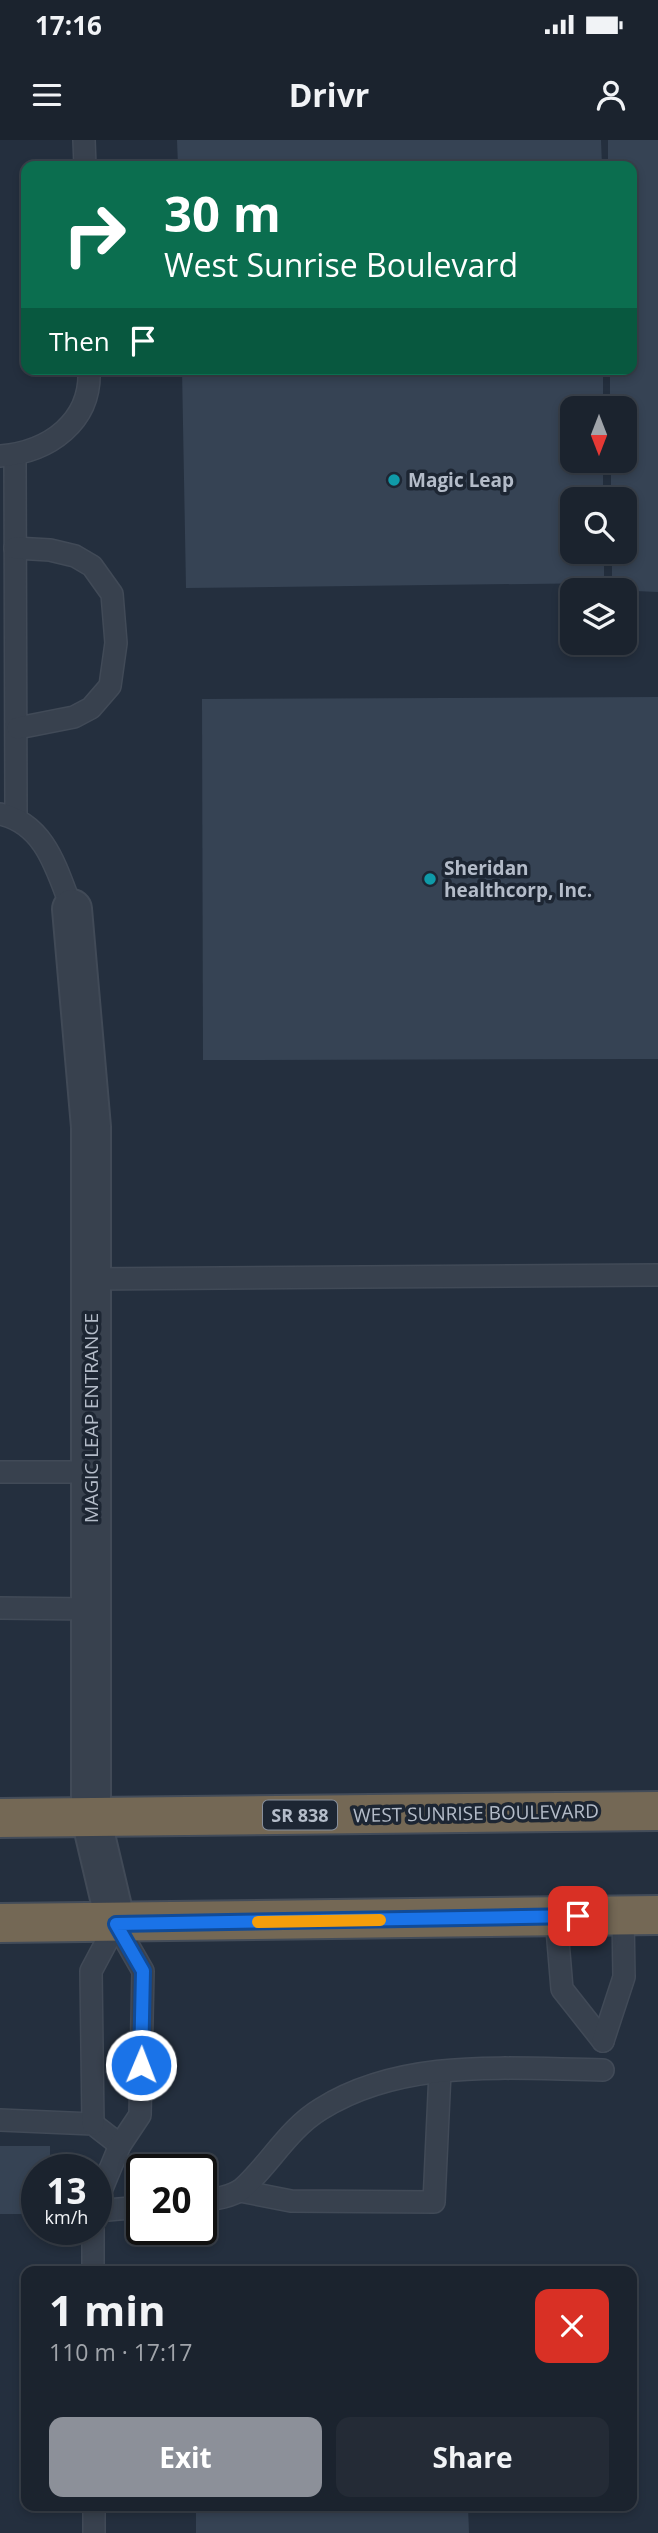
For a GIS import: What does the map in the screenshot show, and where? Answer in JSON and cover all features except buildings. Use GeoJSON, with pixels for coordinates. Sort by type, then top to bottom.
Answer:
{"type":"FeatureCollection","features":[{"type":"Feature","properties":{"kind":"highway","name":"WEST SUNRISE BOULEVARD"},"geometry":{"type":"LineString","coordinates":[[0,1818],[658,1811]]}},
{"type":"Feature","properties":{"kind":"highway"},"geometry":{"type":"LineString","coordinates":[[0,1923],[116,1924],[641,1915]]}},
{"type":"Feature","properties":{"kind":"street","name":"MAGIC LEAP ENTRANCE"},"geometry":{"type":"LineString","coordinates":[[72,909],[91,1127],[91,1818],[116,1924]]}},
{"type":"Feature","properties":{"kind":"lane"},"geometry":{"type":"LineString","coordinates":[[84,140],[85,161]]}},
{"type":"Feature","properties":{"kind":"lane"},"geometry":{"type":"LineString","coordinates":[[72,909],[47,845],[8,816],[18,728],[8,641],[15,548],[8,455],[55,438],[80,416],[90,387],[89,375]]}},
{"type":"Feature","properties":{"kind":"lane"},"geometry":{"type":"LineString","coordinates":[[15,548],[50,550],[75,556],[92,566],[112,594],[116,643],[110,686],[91,708],[74,717],[18,728]]}},
{"type":"Feature","properties":{"kind":"lane"},"geometry":{"type":"LineString","coordinates":[[90,1279],[658,1275]]}},
{"type":"Feature","properties":{"kind":"lane"},"geometry":{"type":"LineString","coordinates":[[0,1472],[92,1472]]}},
{"type":"Feature","properties":{"kind":"lane"},"geometry":{"type":"LineString","coordinates":[[0,1608],[90,1609]]}},
{"type":"Feature","properties":{"kind":"lane"},"geometry":{"type":"LineString","coordinates":[[556,1917],[562,1989],[603,2040],[641,1915]]}},
{"type":"Feature","properties":{"kind":"lane"},"geometry":{"type":"LineString","coordinates":[[93,2124],[90,1970],[116,1924]]}},
{"type":"Feature","properties":{"kind":"lane"},"geometry":{"type":"LineString","coordinates":[[112,2164],[120,2145],[140,2115],[143,1971],[116,1924]]}},
{"type":"Feature","properties":{"kind":"lane"},"geometry":{"type":"LineString","coordinates":[[240,2191],[277,2147],[320,2109],[382,2081],[464,2069],[603,2070]]}},
{"type":"Feature","properties":{"kind":"lane"},"geometry":{"type":"LineString","coordinates":[[217,2197],[240,2191],[290,2201],[434,2202],[440,2072]]}},
{"type":"Feature","properties":{"kind":"lane"},"geometry":{"type":"LineString","coordinates":[[0,2120],[93,2124],[120,2145]]}},
{"type":"Feature","properties":{"kind":"lane"},"geometry":{"type":"LineString","coordinates":[[93,2245],[93,2266]]}},
{"type":"Feature","properties":{"kind":"lane"},"geometry":{"type":"LineString","coordinates":[[94,2511],[94,2533]]}},
{"type":"Feature","properties":{"kind":"slow traffic"},"geometry":{"type":"LineString","coordinates":[[258,1922],[380,1920]]}},
{"type":"Feature","properties":{"kind":"place","name":"Magic Leap"},"geometry":{"type":"Point","coordinates":[394,480]}},
{"type":"Feature","properties":{"kind":"place","name":"Sheridan healthcorp, Inc."},"geometry":{"type":"Point","coordinates":[430,879]}},
{"type":"Feature","properties":{"kind":"route"},"geometry":{"type":"LineString","coordinates":[[141,2065],[143,1971],[116,1924],[578,1916]]}}]}
